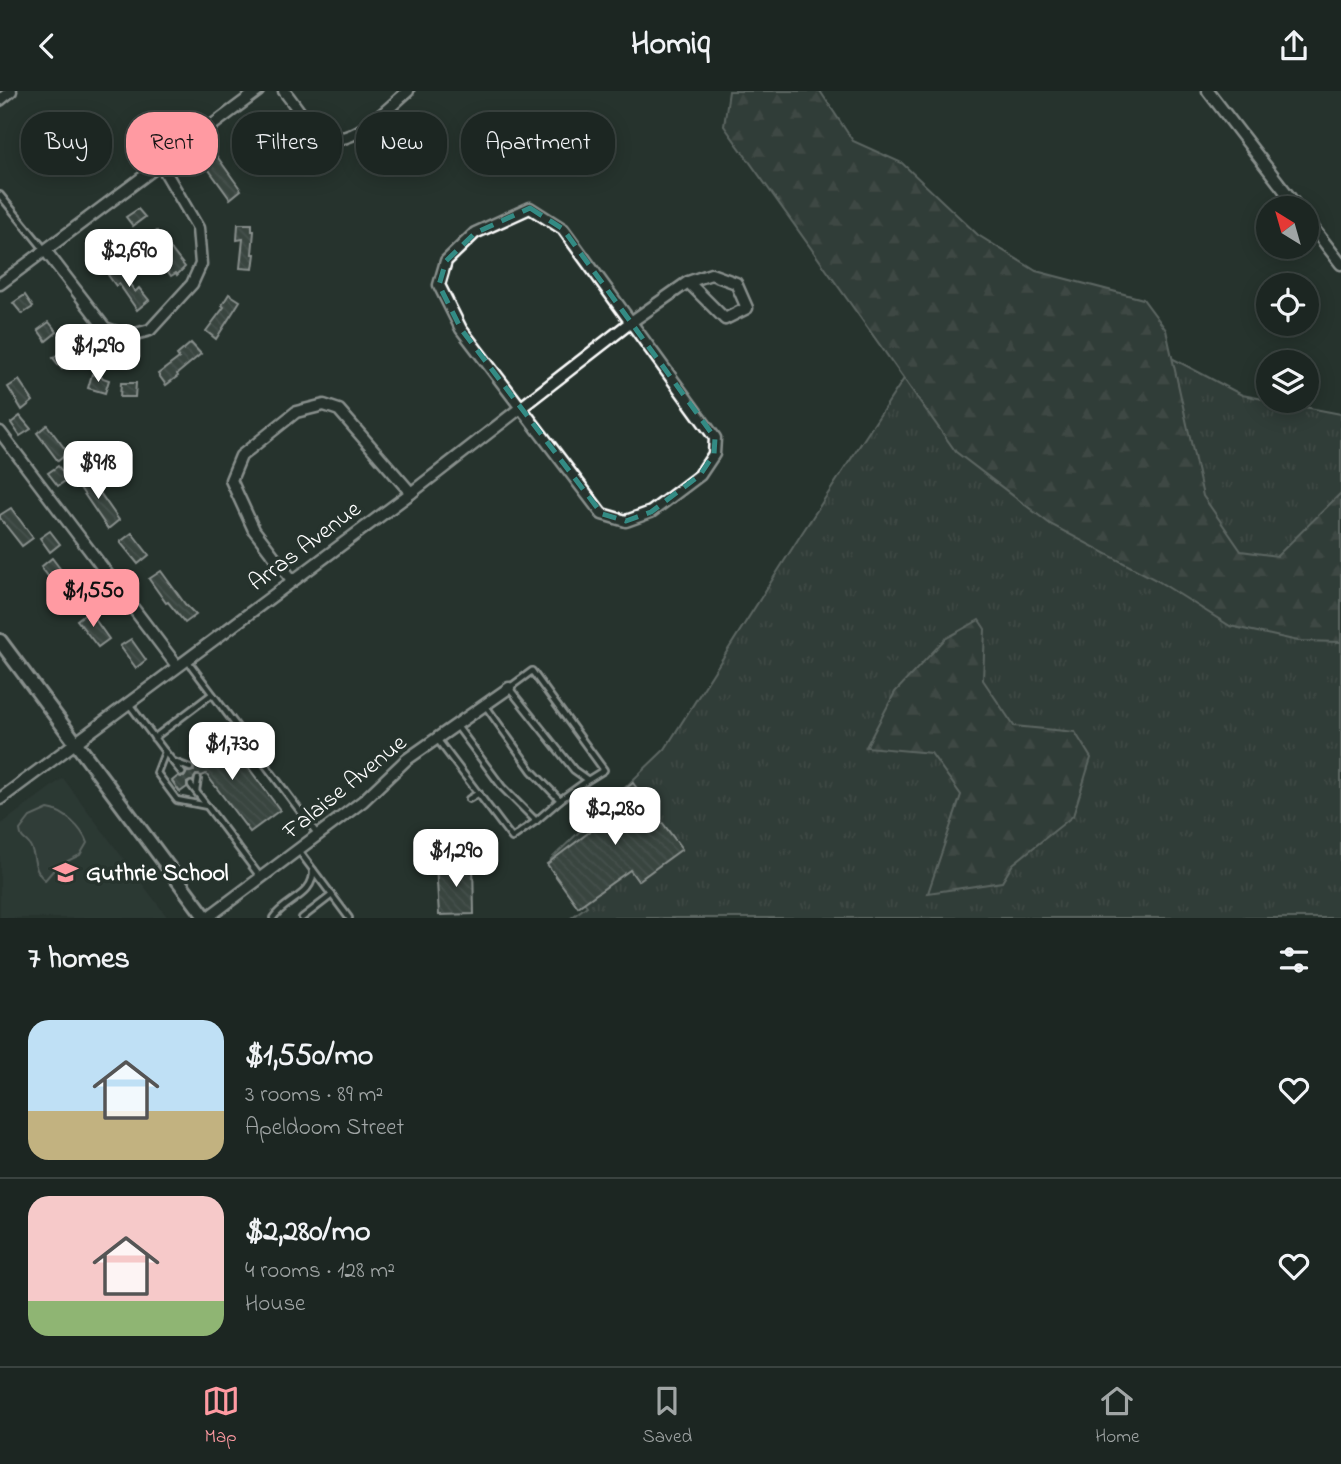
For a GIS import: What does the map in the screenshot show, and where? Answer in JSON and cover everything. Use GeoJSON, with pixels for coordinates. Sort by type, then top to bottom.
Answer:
{"type":"FeatureCollection","features":[{"type":"Feature","properties":{"kind":"street"},"geometry":{"type":"LineString","coordinates":[[0,100],[11,91]]}},
{"type":"Feature","properties":{"kind":"street"},"geometry":{"type":"LineString","coordinates":[[218,120],[258,91]]}},
{"type":"Feature","properties":{"kind":"street"},"geometry":{"type":"LineString","coordinates":[[284,91],[319,134],[336,141],[354,136],[408,91]]}},
{"type":"Feature","properties":{"kind":"street"},"geometry":{"type":"LineString","coordinates":[[1208,91],[1289,196]]}},
{"type":"Feature","properties":{"kind":"street"},"geometry":{"type":"LineString","coordinates":[[0,284],[144,175]]}},
{"type":"Feature","properties":{"kind":"street"},"geometry":{"type":"LineString","coordinates":[[45,250],[105,328],[128,336],[150,330],[192,284],[201,264],[198,228],[167,175]]}},
{"type":"Feature","properties":{"kind":"street"},"geometry":{"type":"LineString","coordinates":[[530,208],[563,229],[631,322],[715,438],[714,454],[700,475],[651,512],[626,521],[602,514],[461,329],[439,285],[446,261],[475,233],[530,208]]}},
{"type":"Feature","properties":{"kind":"street"},"geometry":{"type":"LineString","coordinates":[[1320,237],[1341,264]]}},
{"type":"Feature","properties":{"kind":"street"},"geometry":{"type":"LineString","coordinates":[[711,274],[736,283],[747,307],[725,319],[688,282],[711,274]]}},
{"type":"Feature","properties":{"kind":"street","name":"Arras Avenue"},"geometry":{"type":"LineString","coordinates":[[0,799],[411,493],[631,322],[688,282]]}},
{"type":"Feature","properties":{"kind":"street"},"geometry":{"type":"LineString","coordinates":[[292,580],[254,530],[231,480],[241,456],[296,412],[324,405],[340,410],[411,493]]}},
{"type":"Feature","properties":{"kind":"street"},"geometry":{"type":"LineString","coordinates":[[0,432],[177,666]]}},
{"type":"Feature","properties":{"kind":"street"},"geometry":{"type":"LineString","coordinates":[[0,641],[207,918]]}},
{"type":"Feature","properties":{"kind":"street","name":"Falaise Avenue"},"geometry":{"type":"LineString","coordinates":[[207,918],[363,801],[406,759],[509,688]]}},
{"type":"Feature","properties":{"kind":"lane"},"geometry":{"type":"LineString","coordinates":[[0,195],[45,250]]}},
{"type":"Feature","properties":{"kind":"lane"},"geometry":{"type":"LineString","coordinates":[[186,659],[319,836]]}},
{"type":"Feature","properties":{"kind":"lane"},"geometry":{"type":"LineString","coordinates":[[437,738],[512,838],[604,770],[532,671],[509,688],[574,769],[588,780]]}},
{"type":"Feature","properties":{"kind":"lane"},"geometry":{"type":"LineString","coordinates":[[154,738],[212,694]]}},
{"type":"Feature","properties":{"kind":"lane"},"geometry":{"type":"LineString","coordinates":[[128,703],[182,773]]}},
{"type":"Feature","properties":{"kind":"lane"},"geometry":{"type":"LineString","coordinates":[[485,705],[532,771],[560,800]]}},
{"type":"Feature","properties":{"kind":"lane"},"geometry":{"type":"LineString","coordinates":[[456,724],[502,787],[536,821]]}},
{"type":"Feature","properties":{"kind":"lane"},"geometry":{"type":"LineString","coordinates":[[165,752],[157,773],[177,800],[207,806]]}},
{"type":"Feature","properties":{"kind":"lane"},"geometry":{"type":"LineString","coordinates":[[173,762],[190,768]]}},
{"type":"Feature","properties":{"kind":"lane"},"geometry":{"type":"LineString","coordinates":[[196,792],[198,779]]}},
{"type":"Feature","properties":{"kind":"lane"},"geometry":{"type":"LineString","coordinates":[[191,785],[262,879]]}},
{"type":"Feature","properties":{"kind":"lane"},"geometry":{"type":"LineString","coordinates":[[469,799],[479,793]]}},
{"type":"Feature","properties":{"kind":"lane"},"geometry":{"type":"LineString","coordinates":[[299,851],[349,918]]}},
{"type":"Feature","properties":{"kind":"lane"},"geometry":{"type":"LineString","coordinates":[[273,918],[278,911],[311,886],[314,880],[313,869]]}},
{"type":"Feature","properties":{"kind":"lane"},"geometry":{"type":"LineString","coordinates":[[302,918],[332,895]]}},
{"type":"Feature","properties":{"kind":"highlighted area"},"geometry":{"type":"Polygon","coordinates":[[[530,208],[563,229],[715,438],[714,454],[700,475],[651,512],[626,521],[602,514],[461,329],[439,285],[446,261],[475,233],[530,208]]]}},
{"type":"Feature","properties":{"kind":"shaded area","name":"Guthrie School"},"geometry":{"type":"Polygon","coordinates":[[[63,778],[168,918],[0,918],[0,825],[63,778]]]}},
{"type":"Feature","properties":{"kind":"green space"},"geometry":{"type":"Polygon","coordinates":[[[729,91],[820,91],[853,141],[902,163],[978,235],[1036,271],[1143,299],[1166,330],[1203,496],[1241,551],[1277,556],[1341,493],[1341,642],[1298,641],[1230,626],[1158,581],[1050,524],[956,452],[724,126],[729,91]]]}},
{"type":"Feature","properties":{"kind":"green space"},"geometry":{"type":"Polygon","coordinates":[[[983,259],[1242,395],[1256,398],[1256,413],[1319,413],[1319,410],[1341,414],[1341,918],[571,918],[587,906],[551,859],[665,749],[802,533],[983,259]]]}},
{"type":"Feature","properties":{"kind":"green space"},"geometry":{"type":"Polygon","coordinates":[[[979,620],[985,629],[983,680],[1014,726],[1075,732],[1091,758],[1073,816],[1013,864],[1002,882],[928,893],[961,795],[931,753],[866,747],[895,692],[945,639],[979,620]]]}},
{"type":"Feature","properties":{"kind":"green space"},"geometry":{"type":"Polygon","coordinates":[[[48,809],[72,821],[87,843],[80,855],[57,866],[45,880],[38,871],[31,848],[20,830],[30,817],[48,809]]]}},
{"type":"Feature","properties":{"kind":"building"},"geometry":{"type":"Polygon","coordinates":[[[218,158],[241,190],[230,199],[213,175],[218,175],[218,158]]]}},
{"type":"Feature","properties":{"kind":"building"},"geometry":{"type":"Polygon","coordinates":[[[138,209],[145,217],[133,226],[126,217],[138,209]]]}},
{"type":"Feature","properties":{"kind":"building"},"geometry":{"type":"Polygon","coordinates":[[[238,224],[252,224],[252,254],[255,254],[253,269],[240,268],[243,239],[237,240],[238,224]]]}},
{"type":"Feature","properties":{"kind":"building"},"geometry":{"type":"Polygon","coordinates":[[[157,231],[185,267],[177,275],[176,273],[171,276],[161,262],[165,259],[148,237],[157,231]]]}},
{"type":"Feature","properties":{"kind":"building"},"geometry":{"type":"Polygon","coordinates":[[[102,238],[111,249],[99,259],[91,247],[102,238]]]}},
{"type":"Feature","properties":{"kind":"building"},"geometry":{"type":"Polygon","coordinates":[[[119,267],[135,292],[139,288],[149,300],[137,310],[119,284],[116,286],[108,275],[119,267]]]}},
{"type":"Feature","properties":{"kind":"building"},"geometry":{"type":"Polygon","coordinates":[[[229,294],[240,301],[216,339],[206,331],[224,307],[222,305],[229,294]]]}},
{"type":"Feature","properties":{"kind":"building"},"geometry":{"type":"Polygon","coordinates":[[[25,295],[33,307],[22,314],[13,303],[25,295]]]}},
{"type":"Feature","properties":{"kind":"building"},"geometry":{"type":"Polygon","coordinates":[[[49,322],[57,332],[46,341],[38,330],[49,322]]]}},
{"type":"Feature","properties":{"kind":"building"},"geometry":{"type":"Polygon","coordinates":[[[191,343],[201,354],[166,385],[158,374],[179,358],[177,355],[191,343]]]}},
{"type":"Feature","properties":{"kind":"building"},"geometry":{"type":"Polygon","coordinates":[[[67,348],[74,360],[62,369],[53,358],[67,348]]]}},
{"type":"Feature","properties":{"kind":"building"},"geometry":{"type":"Polygon","coordinates":[[[92,374],[109,380],[105,393],[88,388],[92,374]]]}},
{"type":"Feature","properties":{"kind":"building"},"geometry":{"type":"Polygon","coordinates":[[[19,380],[33,401],[22,410],[8,387],[19,380]]]}},
{"type":"Feature","properties":{"kind":"building"},"geometry":{"type":"Polygon","coordinates":[[[121,383],[136,383],[135,397],[120,397],[121,383]]]}},
{"type":"Feature","properties":{"kind":"building"},"geometry":{"type":"Polygon","coordinates":[[[20,416],[31,429],[20,436],[11,423],[20,416]]]}},
{"type":"Feature","properties":{"kind":"building"},"geometry":{"type":"Polygon","coordinates":[[[47,425],[68,453],[58,461],[37,433],[47,425]]]}},
{"type":"Feature","properties":{"kind":"building"},"geometry":{"type":"Polygon","coordinates":[[[58,466],[68,479],[58,486],[48,473],[58,466]]]}},
{"type":"Feature","properties":{"kind":"building"},"geometry":{"type":"Polygon","coordinates":[[[87,474],[119,520],[108,529],[76,482],[87,474]]]}},
{"type":"Feature","properties":{"kind":"building"},"geometry":{"type":"Polygon","coordinates":[[[11,508],[33,538],[22,546],[0,518],[0,515],[11,508]]]}},
{"type":"Feature","properties":{"kind":"building"},"geometry":{"type":"Polygon","coordinates":[[[50,531],[60,544],[50,552],[40,538],[50,531]]]}},
{"type":"Feature","properties":{"kind":"building"},"geometry":{"type":"Polygon","coordinates":[[[132,533],[149,555],[138,564],[120,542],[132,533]]]}},
{"type":"Feature","properties":{"kind":"building"},"geometry":{"type":"Polygon","coordinates":[[[52,558],[74,587],[63,595],[41,567],[52,558]]]}},
{"type":"Feature","properties":{"kind":"building"},"geometry":{"type":"Polygon","coordinates":[[[161,571],[196,615],[185,623],[149,579],[161,571]]]}},
{"type":"Feature","properties":{"kind":"building"},"geometry":{"type":"Polygon","coordinates":[[[89,611],[109,639],[98,647],[77,620],[89,611]]]}},
{"type":"Feature","properties":{"kind":"building"},"geometry":{"type":"Polygon","coordinates":[[[131,639],[146,660],[136,668],[120,646],[131,639]]]}},
{"type":"Feature","properties":{"kind":"building"},"geometry":{"type":"Polygon","coordinates":[[[222,732],[280,810],[250,832],[206,774],[196,775],[180,792],[172,781],[194,771],[193,765],[197,762],[192,755],[222,732]]]}},
{"type":"Feature","properties":{"kind":"building"},"geometry":{"type":"Polygon","coordinates":[[[633,783],[682,849],[638,881],[630,870],[578,907],[547,864],[596,827],[589,818],[633,783]]]}},
{"type":"Feature","properties":{"kind":"building"},"geometry":{"type":"Polygon","coordinates":[[[473,862],[474,914],[439,915],[436,865],[473,862]]]}},
{"type":"Feature","properties":{"kind":"place","name":"Guthrie School"},"geometry":{"type":"Point","coordinates":[66,872]}}]}
